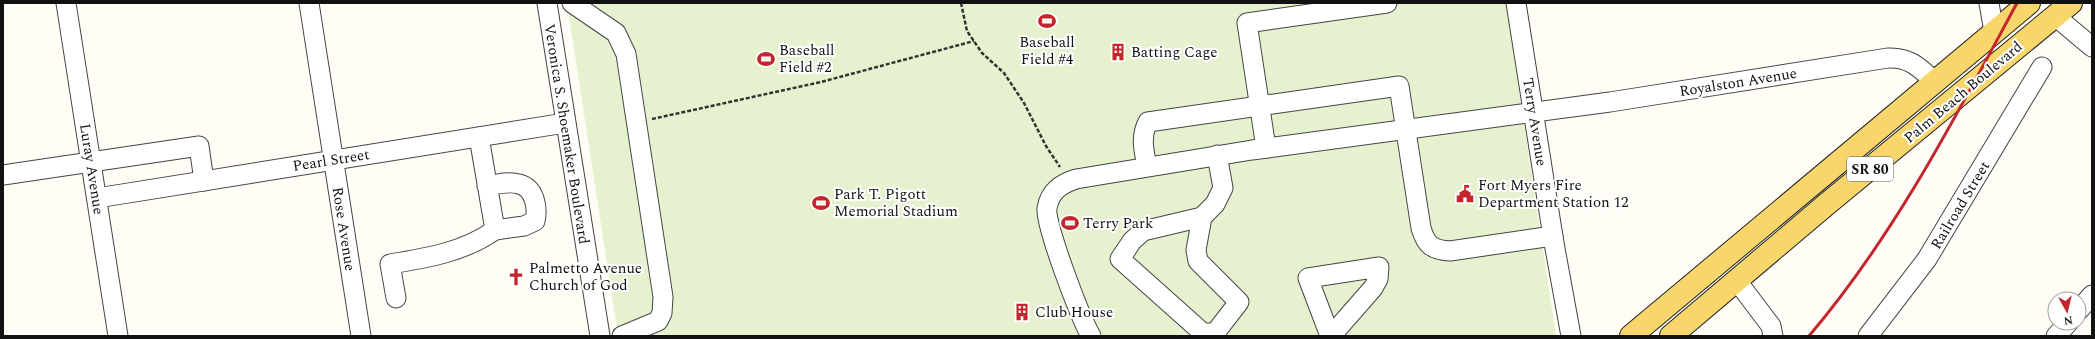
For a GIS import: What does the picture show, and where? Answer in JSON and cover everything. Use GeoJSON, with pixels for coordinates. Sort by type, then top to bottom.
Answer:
{"type":"FeatureCollection","features":[{"type":"Feature","properties":{"kind":"main road","name":"Palm Beach Boulevard"},"geometry":{"type":"LineString","coordinates":[[1631,336],[2029,3]]}},
{"type":"Feature","properties":{"kind":"main road","name":"Palm Beach Boulevard"},"geometry":{"type":"LineString","coordinates":[[1671,336],[2061,7]]}},
{"type":"Feature","properties":{"kind":"main road"},"geometry":{"type":"LineString","coordinates":[[1828,203],[1832,190],[1917,119],[1929,101],[1934,81]]}},
{"type":"Feature","properties":{"kind":"street","name":"Luray Avenue"},"geometry":{"type":"LineString","coordinates":[[66,3],[118,336]]}},
{"type":"Feature","properties":{"kind":"street","name":"Rose Avenue"},"geometry":{"type":"LineString","coordinates":[[309,3],[361,336]]}},
{"type":"Feature","properties":{"kind":"street","name":"Veronica S. Shoemaker Boulevard"},"geometry":{"type":"LineString","coordinates":[[547,3],[600,336]]}},
{"type":"Feature","properties":{"kind":"street"},"geometry":{"type":"LineString","coordinates":[[572,3],[616,33],[622,42],[626,54],[662,297],[662,313],[658,321],[622,336]]}},
{"type":"Feature","properties":{"kind":"street"},"geometry":{"type":"LineString","coordinates":[[1266,148],[1247,23],[1387,3]]}},
{"type":"Feature","properties":{"kind":"street","name":"Terry Avenue"},"geometry":{"type":"LineString","coordinates":[[1516,3],[1570,336]]}},
{"type":"Feature","properties":{"kind":"street"},"geometry":{"type":"LineString","coordinates":[[1989,3],[1994,32]]}},
{"type":"Feature","properties":{"kind":"street"},"geometry":{"type":"LineString","coordinates":[[2061,7],[2092,47]]}},
{"type":"Feature","properties":{"kind":"street","name":"Royalston Avenue"},"geometry":{"type":"LineString","coordinates":[[1069,181],[1097,174],[1217,155],[1534,111],[1610,102],[1888,58],[1909,60],[1934,81]]}},
{"type":"Feature","properties":{"kind":"street","name":"Railroad Street"},"geometry":{"type":"LineString","coordinates":[[1868,336],[1927,259],[2042,67]]}},
{"type":"Feature","properties":{"kind":"street"},"geometry":{"type":"LineString","coordinates":[[1147,166],[1143,144],[1144,131],[1148,122],[1399,86],[1421,228],[1425,240],[1430,246],[1439,251],[1450,251],[1553,236]]}},
{"type":"Feature","properties":{"kind":"street","name":"Pearl Street"},"geometry":{"type":"LineString","coordinates":[[97,198],[566,123]]}},
{"type":"Feature","properties":{"kind":"street"},"geometry":{"type":"LineString","coordinates":[[479,137],[495,230]]}},
{"type":"Feature","properties":{"kind":"street"},"geometry":{"type":"LineString","coordinates":[[3,175],[198,146],[204,181]]}},
{"type":"Feature","properties":{"kind":"street"},"geometry":{"type":"LineString","coordinates":[[1202,217],[1196,250],[1198,261],[1239,302],[1215,333],[1203,333],[1120,258],[1132,241],[1143,231],[1202,217],[1215,204],[1223,188],[1217,155]]}},
{"type":"Feature","properties":{"kind":"street"},"geometry":{"type":"LineString","coordinates":[[1069,181],[1061,184],[1051,195],[1047,209],[1049,224],[1064,271],[1091,336]]}},
{"type":"Feature","properties":{"kind":"street"},"geometry":{"type":"LineString","coordinates":[[396,298],[390,264],[465,248],[480,241],[495,230],[524,226],[535,221],[537,214],[534,198],[530,191],[520,184],[504,183],[487,186]]}},
{"type":"Feature","properties":{"kind":"street"},"geometry":{"type":"LineString","coordinates":[[1737,281],[1767,319],[1771,326],[1773,336]]}},
{"type":"Feature","properties":{"kind":"path"},"geometry":{"type":"LineString","coordinates":[[961,3],[967,31],[982,53],[1004,73],[1016,91],[1046,146],[1069,181]]}},
{"type":"Feature","properties":{"kind":"path"},"geometry":{"type":"LineString","coordinates":[[636,121],[663,118],[821,82],[974,41]]}},
{"type":"Feature","properties":{"kind":"green space","name":"Terry Park"},"geometry":{"type":"Polygon","coordinates":[[[567,3],[1506,3],[1556,336],[618,336],[567,3]]]}},
{"type":"Feature","properties":{"kind":"railway"},"geometry":{"type":"LineString","coordinates":[[1809,336],[1840,298],[1896,217],[1946,133],[2017,3]]}},
{"type":"Feature","properties":{"kind":"place","name":"Baseball Field #4"},"geometry":{"type":"Point","coordinates":[1047,21]}},
{"type":"Feature","properties":{"kind":"place","name":"Batting Cage"},"geometry":{"type":"Point","coordinates":[1118,52]}},
{"type":"Feature","properties":{"kind":"place","name":"Baseball Field #2"},"geometry":{"type":"Point","coordinates":[766,59]}},
{"type":"Feature","properties":{"kind":"place","name":"Fort Myers Fire Department Station 12"},"geometry":{"type":"Point","coordinates":[1465,194]}},
{"type":"Feature","properties":{"kind":"place","name":"Park T. Pigott Memorial Stadium"},"geometry":{"type":"Point","coordinates":[821,203]}},
{"type":"Feature","properties":{"kind":"place","name":"Terry Park"},"geometry":{"type":"Point","coordinates":[1070,223]}},
{"type":"Feature","properties":{"kind":"place","name":"Palmetto Avenue Church of God"},"geometry":{"type":"Point","coordinates":[516,277]}},
{"type":"Feature","properties":{"kind":"place","name":"Club House"},"geometry":{"type":"Point","coordinates":[1022,312]}}]}
